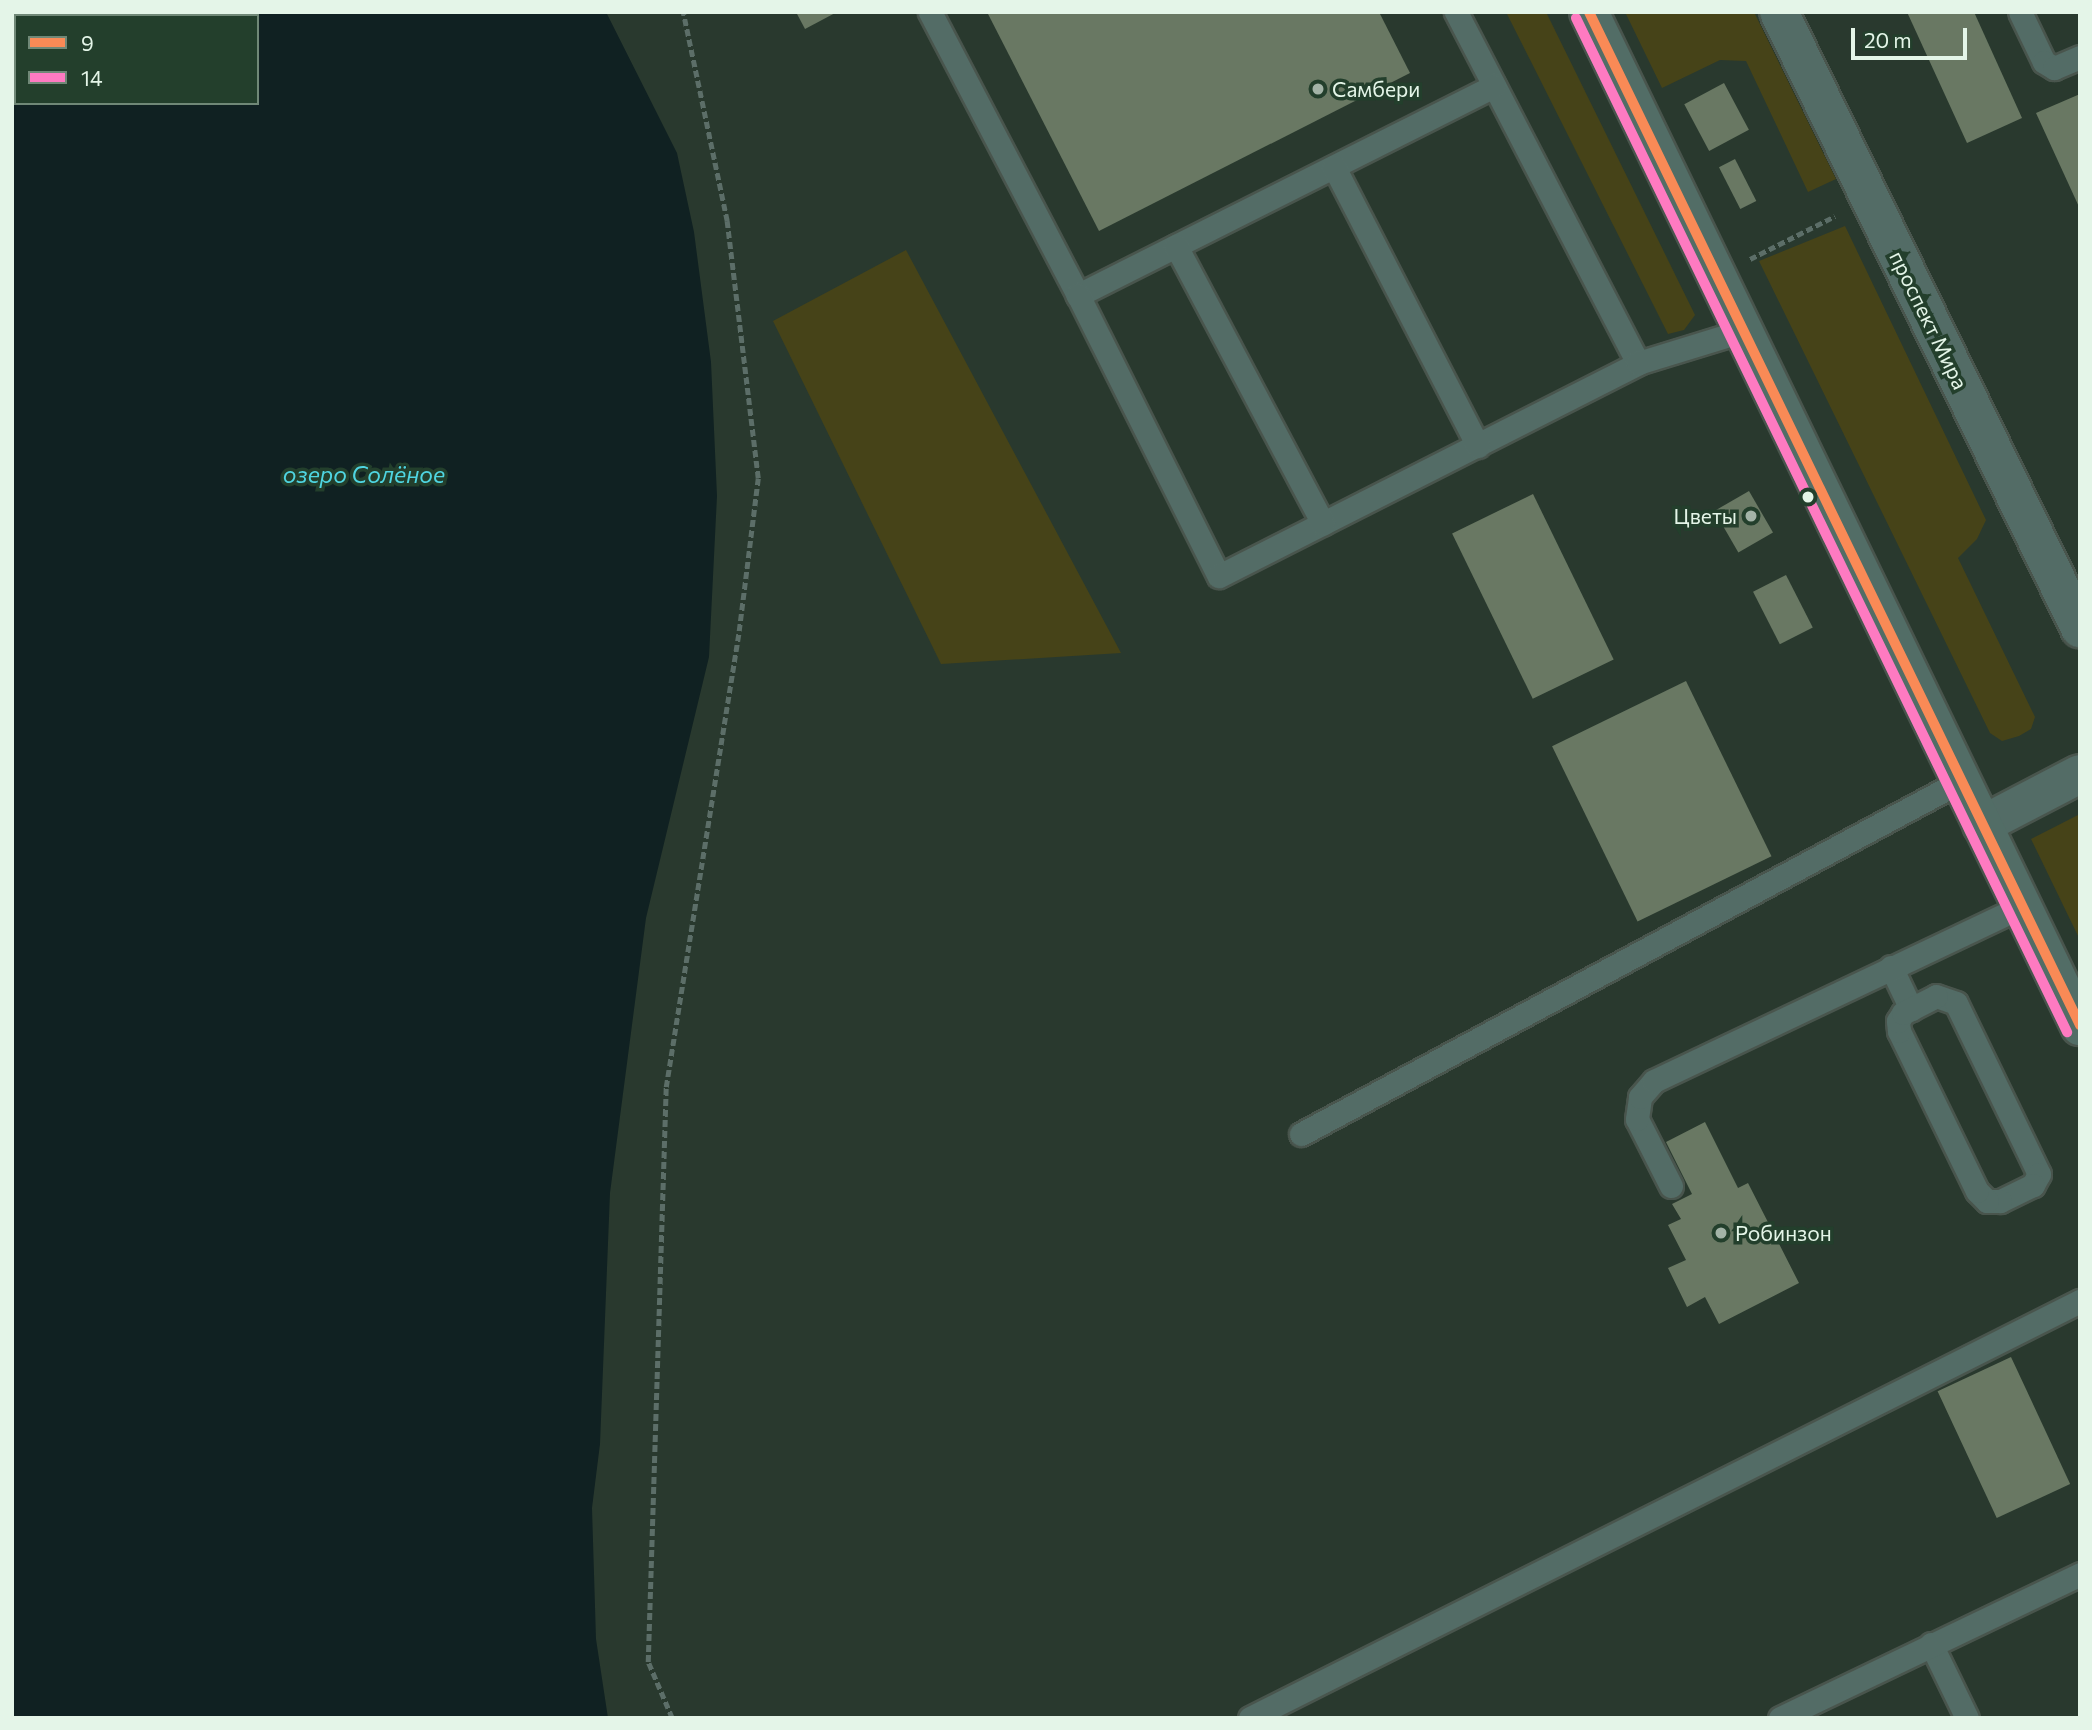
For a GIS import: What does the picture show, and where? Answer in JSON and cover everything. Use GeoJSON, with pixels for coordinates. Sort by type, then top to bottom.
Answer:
{"type":"FeatureCollection","features":[{"type":"Feature","properties":{"kind":"main road"},"geometry":{"type":"LineString","coordinates":[[1589,12],[2080,1026]]}},
{"type":"Feature","properties":{"kind":"street","name":"проспект Мира"},"geometry":{"type":"LineString","coordinates":[[1779,12],[2080,628]]}},
{"type":"Feature","properties":{"kind":"street"},"geometry":{"type":"LineString","coordinates":[[1982,825],[2080,774]]}},
{"type":"Feature","properties":{"kind":"lane"},"geometry":{"type":"LineString","coordinates":[[930,12],[1078,295],[1219,576],[1638,363],[1745,330]]}},
{"type":"Feature","properties":{"kind":"lane"},"geometry":{"type":"LineString","coordinates":[[1456,12],[1638,363]]}},
{"type":"Feature","properties":{"kind":"lane"},"geometry":{"type":"LineString","coordinates":[[2020,12],[2044,62],[2054,68],[2080,57]]}},
{"type":"Feature","properties":{"kind":"lane"},"geometry":{"type":"LineString","coordinates":[[1078,295],[1494,86]]}},
{"type":"Feature","properties":{"kind":"lane"},"geometry":{"type":"LineString","coordinates":[[1334,167],[1478,446]]}},
{"type":"Feature","properties":{"kind":"lane"},"geometry":{"type":"LineString","coordinates":[[1176,246],[1324,524]]}},
{"type":"Feature","properties":{"kind":"lane"},"geometry":{"type":"LineString","coordinates":[[1301,1134],[1963,780]]}},
{"type":"Feature","properties":{"kind":"lane"},"geometry":{"type":"LineString","coordinates":[[1671,1186],[1637,1119],[1640,1097],[1654,1081],[2023,906]]}},
{"type":"Feature","properties":{"kind":"lane"},"geometry":{"type":"LineString","coordinates":[[1891,967],[1912,1009]]}},
{"type":"Feature","properties":{"kind":"lane"},"geometry":{"type":"LineString","coordinates":[[1936,996],[1956,1003],[2036,1165],[2039,1174],[2033,1185],[2000,1201],[1987,1201],[1977,1191],[1899,1031],[1898,1021],[1912,1009],[1936,996]]}},
{"type":"Feature","properties":{"kind":"lane"},"geometry":{"type":"LineString","coordinates":[[1250,1718],[2080,1301]]}},
{"type":"Feature","properties":{"kind":"lane"},"geometry":{"type":"LineString","coordinates":[[1780,1718],[2080,1574]]}},
{"type":"Feature","properties":{"kind":"lane"},"geometry":{"type":"LineString","coordinates":[[1931,1644],[1967,1718]]}},
{"type":"Feature","properties":{"kind":"path"},"geometry":{"type":"LineString","coordinates":[[672,1718],[648,1662],[666,1087],[739,631],[758,478],[727,221],[683,12]]}},
{"type":"Feature","properties":{"kind":"path"},"geometry":{"type":"LineString","coordinates":[[1717,275],[1870,198]]}},
{"type":"Feature","properties":{"kind":"shaded area"},"geometry":{"type":"Polygon","coordinates":[[[1506,12],[1546,12],[1695,315],[1684,330],[1668,334],[1506,12]]]}},
{"type":"Feature","properties":{"kind":"shaded area"},"geometry":{"type":"Polygon","coordinates":[[[1625,12],[1754,12],[1836,179],[1808,192],[1746,61],[1720,60],[1662,88],[1625,12]]]}},
{"type":"Feature","properties":{"kind":"shaded area"},"geometry":{"type":"Polygon","coordinates":[[[1845,226],[1986,520],[1977,539],[1958,558],[2035,717],[2031,729],[2019,736],[2002,741],[1990,733],[1759,261],[1845,226]]]}},
{"type":"Feature","properties":{"kind":"shaded area"},"geometry":{"type":"Polygon","coordinates":[[[906,250],[1121,653],[941,664],[773,321],[906,250]]]}},
{"type":"Feature","properties":{"kind":"shaded area"},"geometry":{"type":"Polygon","coordinates":[[[2080,814],[2080,940],[2031,839],[2080,814]]]}},
{"type":"Feature","properties":{"kind":"water","name":"озеро Солёное"},"geometry":{"type":"Polygon","coordinates":[[[12,12],[606,12],[677,153],[694,232],[711,362],[717,496],[709,657],[646,918],[610,1193],[600,1444],[592,1508],[596,1639],[608,1718],[12,1718],[12,12]]]}},
{"type":"Feature","properties":{"kind":"building"},"geometry":{"type":"Polygon","coordinates":[[[796,12],[837,12],[805,29],[796,12]]]}},
{"type":"Feature","properties":{"kind":"building"},"geometry":{"type":"Polygon","coordinates":[[[987,12],[1379,12],[1410,73],[1099,231],[987,12]]]}},
{"type":"Feature","properties":{"kind":"building"},"geometry":{"type":"Polygon","coordinates":[[[1907,12],[1974,12],[2022,118],[1967,143],[1907,12]]]}},
{"type":"Feature","properties":{"kind":"building"},"geometry":{"type":"Polygon","coordinates":[[[1724,83],[1749,130],[1709,151],[1684,104],[1724,83]]]}},
{"type":"Feature","properties":{"kind":"building"},"geometry":{"type":"Polygon","coordinates":[[[2080,94],[2080,209],[2036,113],[2080,94]]]}},
{"type":"Feature","properties":{"kind":"building"},"geometry":{"type":"Polygon","coordinates":[[[1735,159],[1756,201],[1740,209],[1719,167],[1735,159]]]}},
{"type":"Feature","properties":{"kind":"building"},"geometry":{"type":"Polygon","coordinates":[[[1749,491],[1773,533],[1738,553],[1714,511],[1749,491]]]}},
{"type":"Feature","properties":{"kind":"building"},"geometry":{"type":"Polygon","coordinates":[[[1533,494],[1614,659],[1533,699],[1452,533],[1533,494]]]}},
{"type":"Feature","properties":{"kind":"building"},"geometry":{"type":"Polygon","coordinates":[[[1786,575],[1813,628],[1780,644],[1753,592],[1786,575]]]}},
{"type":"Feature","properties":{"kind":"building"},"geometry":{"type":"Polygon","coordinates":[[[1686,681],[1771,856],[1638,922],[1552,746],[1686,681]]]}},
{"type":"Feature","properties":{"kind":"building"},"geometry":{"type":"Polygon","coordinates":[[[1705,1122],[1738,1188],[1748,1183],[1799,1283],[1719,1324],[1705,1297],[1687,1307],[1668,1268],[1686,1260],[1668,1225],[1681,1219],[1672,1204],[1692,1194],[1666,1142],[1705,1122]]]}},
{"type":"Feature","properties":{"kind":"building"},"geometry":{"type":"Polygon","coordinates":[[[2011,1357],[2070,1484],[1997,1518],[1938,1391],[2011,1357]]]}},
{"type":"Feature","properties":{"kind":"transit line","name":"9"},"geometry":{"type":"LineString","coordinates":[[1589,12],[2080,1025]]}},
{"type":"Feature","properties":{"kind":"transit line","name":"14"},"geometry":{"type":"LineString","coordinates":[[1576,18],[2067,1032]]}},
{"type":"Feature","properties":{"kind":"place","name":"Самбери"},"geometry":{"type":"Point","coordinates":[1318,89]}},
{"type":"Feature","properties":{"kind":"place","name":"Цветы"},"geometry":{"type":"Point","coordinates":[1751,516]}},
{"type":"Feature","properties":{"kind":"place","name":"Робинзон"},"geometry":{"type":"Point","coordinates":[1721,1233]}}]}
